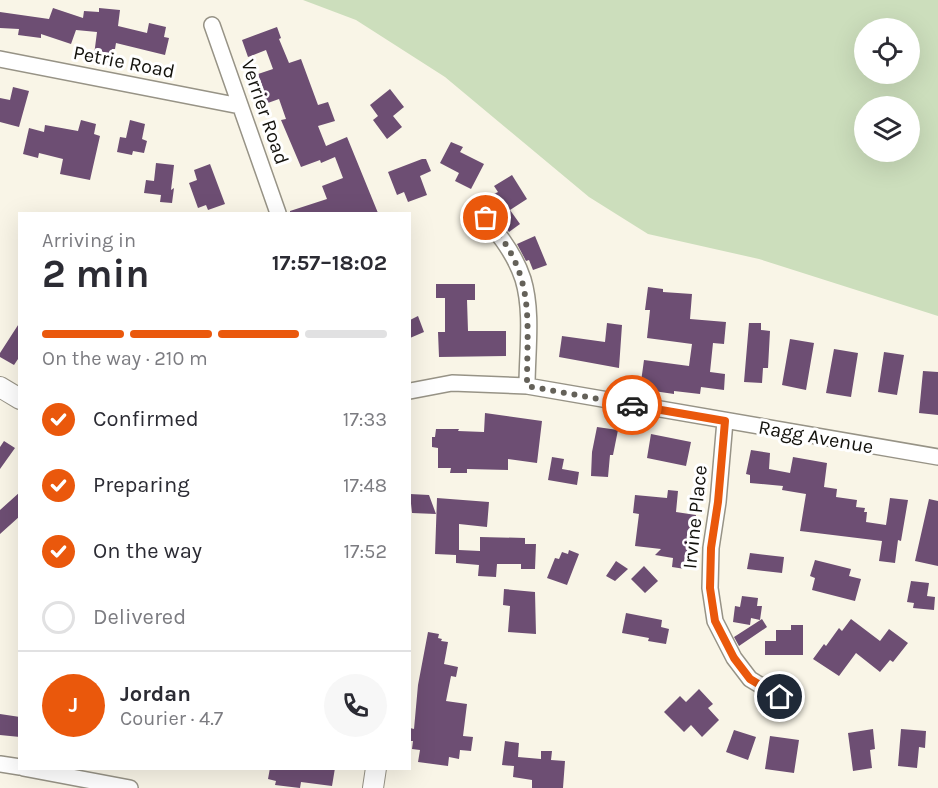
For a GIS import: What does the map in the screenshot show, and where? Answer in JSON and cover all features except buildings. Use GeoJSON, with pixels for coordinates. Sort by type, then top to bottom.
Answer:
{"type":"FeatureCollection","features":[{"type":"Feature","properties":{"kind":"main road"},"geometry":{"type":"LineString","coordinates":[[0,387],[18,398]]}},
{"type":"Feature","properties":{"kind":"main road"},"geometry":{"type":"LineString","coordinates":[[373,788],[376,770]]}},
{"type":"Feature","properties":{"kind":"street","name":"Verrier Road"},"geometry":{"type":"LineString","coordinates":[[212,26],[278,212]]}},
{"type":"Feature","properties":{"kind":"street","name":"Petrie Road"},"geometry":{"type":"LineString","coordinates":[[0,59],[240,106]]}},
{"type":"Feature","properties":{"kind":"street"},"geometry":{"type":"LineString","coordinates":[[475,206],[511,252],[523,279],[527,303],[527,386]]}},
{"type":"Feature","properties":{"kind":"street","name":"Ragg Avenue"},"geometry":{"type":"LineString","coordinates":[[411,391],[452,383],[527,386],[938,458]]}},
{"type":"Feature","properties":{"kind":"street","name":"Irvine Place"},"geometry":{"type":"LineString","coordinates":[[725,421],[718,502],[711,548],[710,588],[715,621],[734,658],[750,679],[780,697]]}},
{"type":"Feature","properties":{"kind":"street"},"geometry":{"type":"LineString","coordinates":[[0,764],[18,767]]}},
{"type":"Feature","properties":{"kind":"street"},"geometry":{"type":"LineString","coordinates":[[32,770],[130,788]]}},
{"type":"Feature","properties":{"kind":"green space"},"geometry":{"type":"Polygon","coordinates":[[[303,0],[938,0],[938,316],[759,259],[648,234],[589,197],[445,77],[356,20],[303,0]]]}},
{"type":"Feature","properties":{"kind":"way so far"},"geometry":{"type":"LineString","coordinates":[[486,218],[511,252],[523,279],[527,303],[527,386],[632,405]]}},
{"type":"Feature","properties":{"kind":"route"},"geometry":{"type":"LineString","coordinates":[[632,405],[725,421],[718,502],[711,548],[710,588],[715,621],[734,658],[750,679],[780,697]]}}]}
